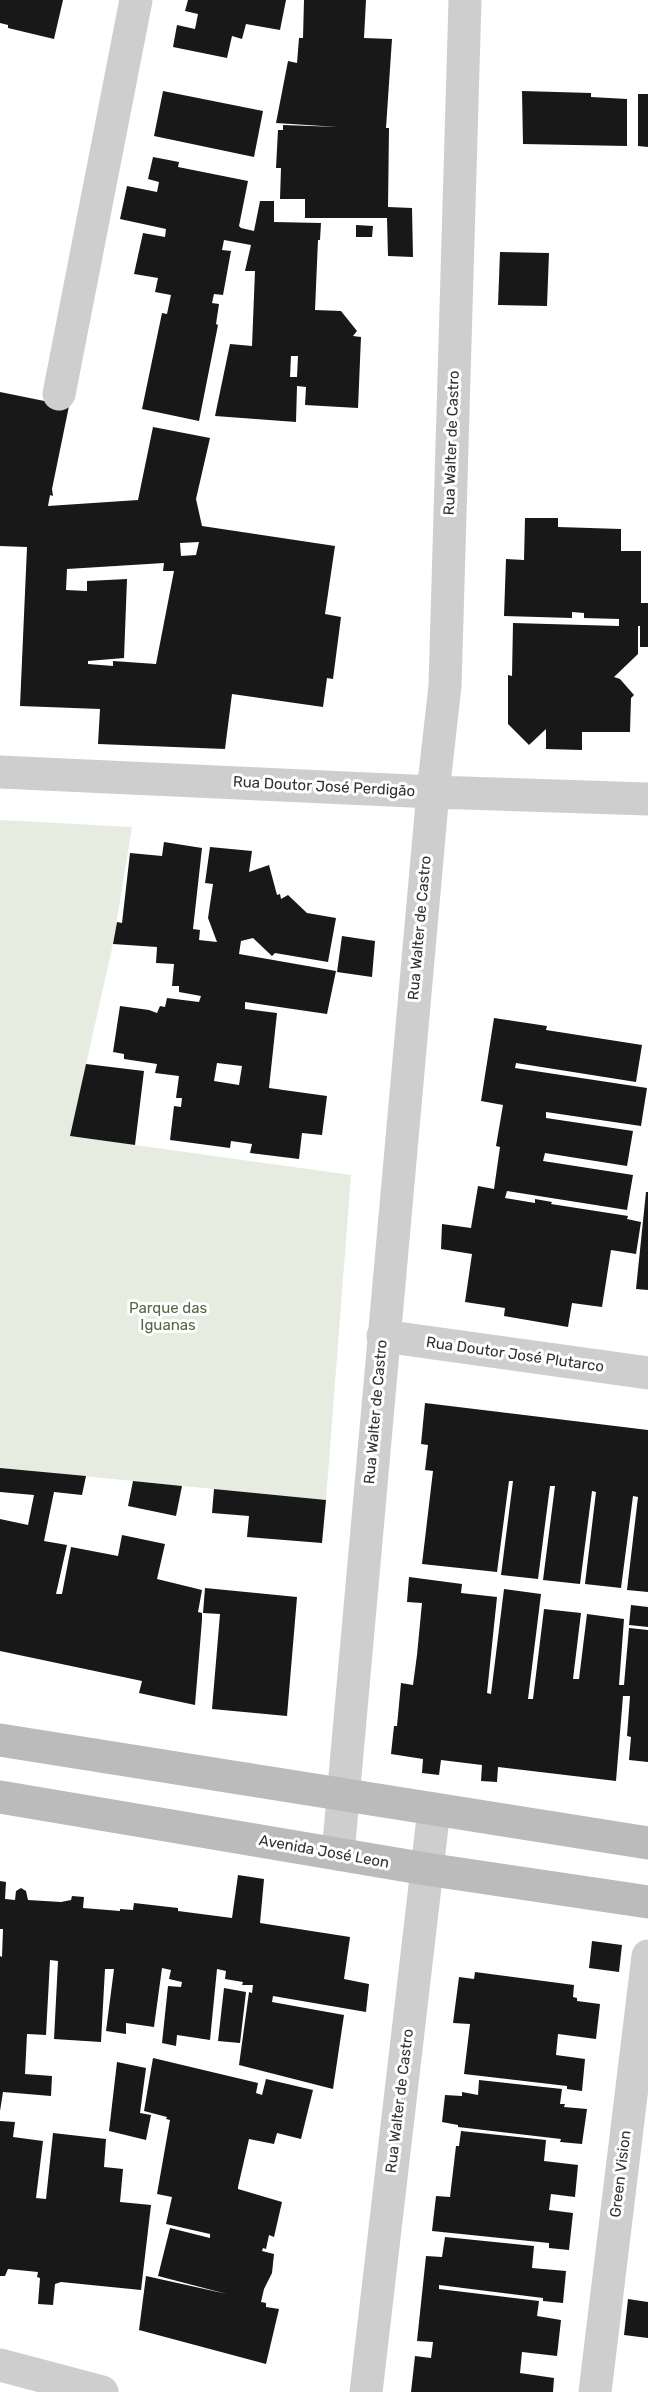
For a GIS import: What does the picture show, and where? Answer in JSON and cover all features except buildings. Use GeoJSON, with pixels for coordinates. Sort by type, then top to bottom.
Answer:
{"type":"FeatureCollection","features":[{"type":"Feature","properties":{"kind":"main road"},"geometry":{"type":"LineString","coordinates":[[0,1740],[648,1843]]}},
{"type":"Feature","properties":{"kind":"main road","name":"Avenida José Leon"},"geometry":{"type":"LineString","coordinates":[[0,1797],[426,1869],[648,1902]]}},
{"type":"Feature","properties":{"kind":"street"},"geometry":{"type":"LineString","coordinates":[[58,394],[136,0]]}},
{"type":"Feature","properties":{"kind":"street","name":"Rua Walter de Castro"},"geometry":{"type":"LineString","coordinates":[[338,1854],[383,1336],[433,792],[445,686],[465,0]]}},
{"type":"Feature","properties":{"kind":"street","name":"Rua Doutor José Perdigão"},"geometry":{"type":"LineString","coordinates":[[0,772],[433,792],[648,799]]}},
{"type":"Feature","properties":{"kind":"street","name":"Rua Doutor José Plutarco"},"geometry":{"type":"LineString","coordinates":[[383,1336],[648,1373]]}},
{"type":"Feature","properties":{"kind":"street","name":"Rua Walter de Castro"},"geometry":{"type":"LineString","coordinates":[[366,2392],[434,1809]]}},
{"type":"Feature","properties":{"kind":"street","name":"Green Vision"},"geometry":{"type":"LineString","coordinates":[[595,2392],[648,1956]]}},
{"type":"Feature","properties":{"kind":"street"},"geometry":{"type":"LineString","coordinates":[[0,2365],[102,2392]]}},
{"type":"Feature","properties":{"kind":"green space","name":"Parque das Iguanas"},"geometry":{"type":"Polygon","coordinates":[[[0,820],[132,827],[113,944],[70,1136],[351,1175],[326,1500],[0,1468],[0,820]]]}}]}
